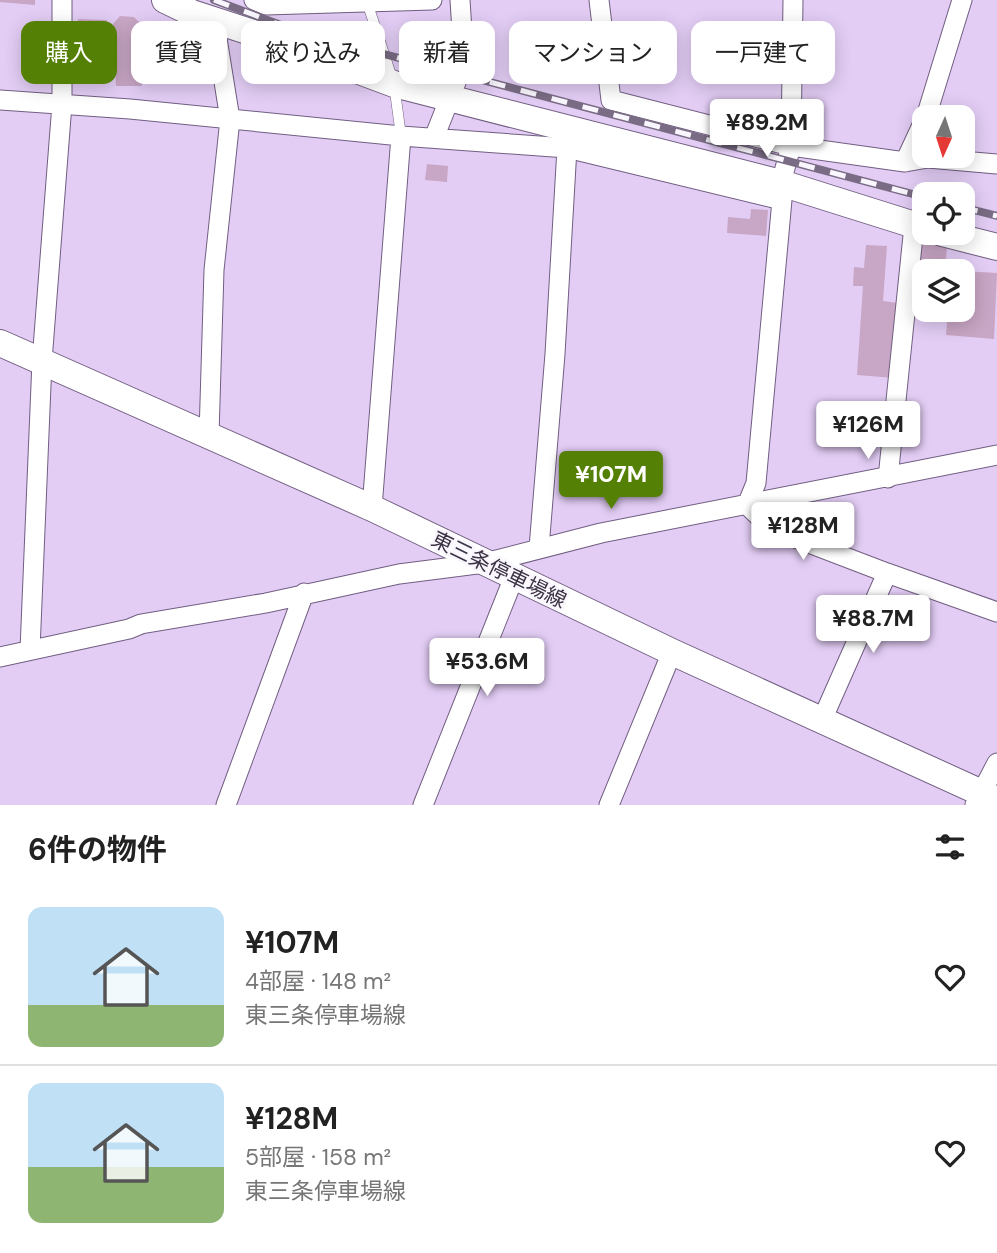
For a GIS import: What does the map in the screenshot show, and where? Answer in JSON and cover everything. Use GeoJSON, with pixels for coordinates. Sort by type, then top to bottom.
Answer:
{"type":"FeatureCollection","features":[{"type":"Feature","properties":{"kind":"main road"},"geometry":{"type":"LineString","coordinates":[[164,0],[394,84],[782,192],[912,225]]}},
{"type":"Feature","properties":{"kind":"main road"},"geometry":{"type":"LineString","coordinates":[[975,241],[997,247]]}},
{"type":"Feature","properties":{"kind":"main road","name":"東三条停車場線"},"geometry":{"type":"LineString","coordinates":[[0,344],[372,508],[984,799]]}},
{"type":"Feature","properties":{"kind":"street"},"geometry":{"type":"LineString","coordinates":[[30,650],[42,361],[62,104],[62,0]]}},
{"type":"Feature","properties":{"kind":"street"},"geometry":{"type":"LineString","coordinates":[[260,3],[432,0]]}},
{"type":"Feature","properties":{"kind":"street"},"geometry":{"type":"LineString","coordinates":[[434,138],[464,62],[460,0]]}},
{"type":"Feature","properties":{"kind":"street"},"geometry":{"type":"LineString","coordinates":[[599,0],[606,76],[611,100],[792,146],[905,162],[928,159],[997,164]]}},
{"type":"Feature","properties":{"kind":"street"},"geometry":{"type":"LineString","coordinates":[[747,505],[756,483],[782,192],[792,146],[793,0]]}},
{"type":"Feature","properties":{"kind":"street"},"geometry":{"type":"LineString","coordinates":[[929,105],[962,0]]}},
{"type":"Feature","properties":{"kind":"street"},"geometry":{"type":"LineString","coordinates":[[209,435],[214,270],[230,119],[214,20]]}},
{"type":"Feature","properties":{"kind":"street"},"geometry":{"type":"LineString","coordinates":[[0,100],[566,148],[782,192]]}},
{"type":"Feature","properties":{"kind":"street"},"geometry":{"type":"LineString","coordinates":[[372,508],[401,136]]}},
{"type":"Feature","properties":{"kind":"street"},"geometry":{"type":"LineString","coordinates":[[905,162],[912,147]]}},
{"type":"Feature","properties":{"kind":"street"},"geometry":{"type":"LineString","coordinates":[[539,548],[555,354],[566,148]]}},
{"type":"Feature","properties":{"kind":"street"},"geometry":{"type":"LineString","coordinates":[[888,478],[917,245]]}},
{"type":"Feature","properties":{"kind":"street"},"geometry":{"type":"LineString","coordinates":[[0,657],[129,629],[141,624],[266,603],[399,574],[485,563],[601,533],[997,455]]}},
{"type":"Feature","properties":{"kind":"street"},"geometry":{"type":"LineString","coordinates":[[747,505],[772,529],[997,612]]}},
{"type":"Feature","properties":{"kind":"street"},"geometry":{"type":"LineString","coordinates":[[822,720],[887,573]]}},
{"type":"Feature","properties":{"kind":"street"},"geometry":{"type":"LineString","coordinates":[[423,805],[514,577]]}},
{"type":"Feature","properties":{"kind":"street"},"geometry":{"type":"LineString","coordinates":[[226,805],[304,593]]}},
{"type":"Feature","properties":{"kind":"street"},"geometry":{"type":"LineString","coordinates":[[609,805],[672,652]]}},
{"type":"Feature","properties":{"kind":"street"},"geometry":{"type":"LineString","coordinates":[[984,799],[997,763]]}},
{"type":"Feature","properties":{"kind":"lane"},"geometry":{"type":"LineString","coordinates":[[366,1],[394,84],[401,136]]}},
{"type":"Feature","properties":{"kind":"building"},"geometry":{"type":"Polygon","coordinates":[[[35,0],[35,5],[0,2],[35,0]]]}},
{"type":"Feature","properties":{"kind":"building"},"geometry":{"type":"Polygon","coordinates":[[[120,16],[134,17],[138,21],[131,21],[131,84],[142,86],[116,86],[116,21],[120,16]]]}},
{"type":"Feature","properties":{"kind":"building"},"geometry":{"type":"Polygon","coordinates":[[[78,19],[107,20],[107,21],[78,19]]]}},
{"type":"Feature","properties":{"kind":"building"},"geometry":{"type":"Polygon","coordinates":[[[427,164],[448,166],[447,182],[425,180],[427,164]]]}},
{"type":"Feature","properties":{"kind":"building"},"geometry":{"type":"Polygon","coordinates":[[[751,209],[768,210],[766,236],[727,233],[728,217],[750,219],[751,209]]]}},
{"type":"Feature","properties":{"kind":"building"},"geometry":{"type":"Polygon","coordinates":[[[866,245],[887,246],[883,301],[899,303],[894,378],[857,375],[863,286],[853,286],[854,267],[864,268],[866,245]]]}},
{"type":"Feature","properties":{"kind":"building"},"geometry":{"type":"Polygon","coordinates":[[[917,245],[947,246],[946,259],[916,259],[917,245]]]}},
{"type":"Feature","properties":{"kind":"building"},"geometry":{"type":"Polygon","coordinates":[[[975,272],[997,273],[994,339],[946,335],[947,322],[975,322],[975,272]]]}},
{"type":"Feature","properties":{"kind":"railway"},"geometry":{"type":"LineString","coordinates":[[214,0],[297,31],[912,194]]}},
{"type":"Feature","properties":{"kind":"railway"},"geometry":{"type":"LineString","coordinates":[[975,210],[997,216]]}}]}
